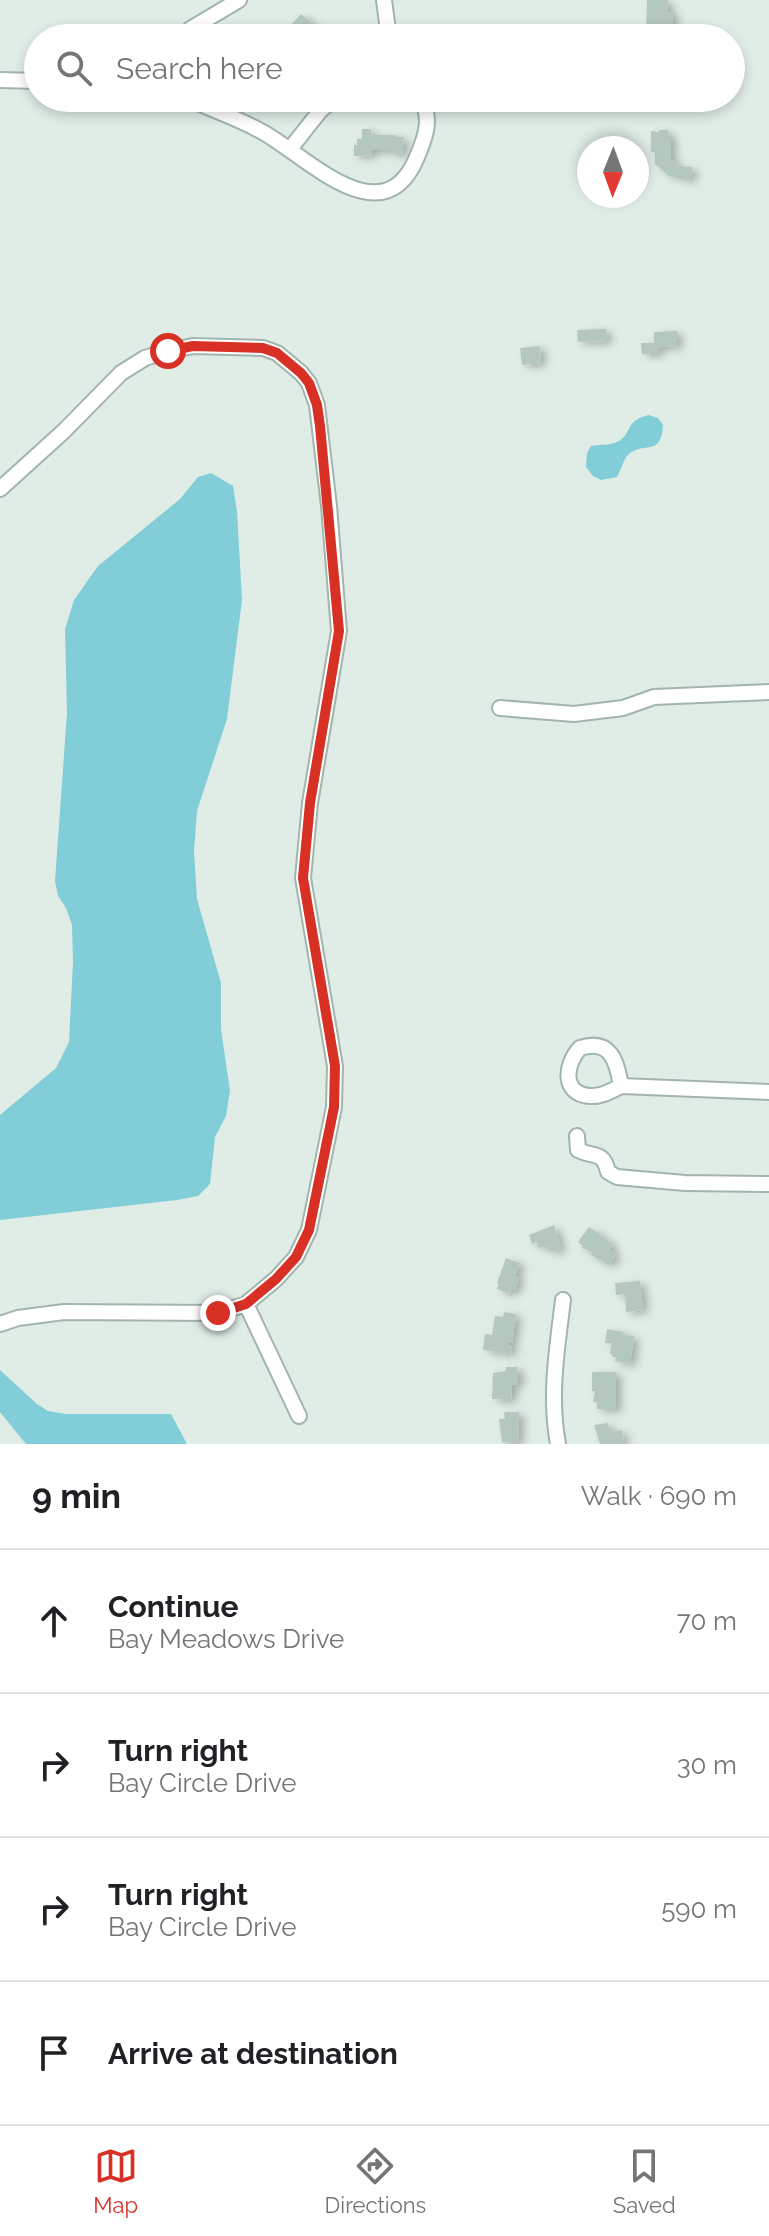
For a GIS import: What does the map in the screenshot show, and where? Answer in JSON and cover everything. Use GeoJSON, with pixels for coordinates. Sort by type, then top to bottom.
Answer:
{"type":"FeatureCollection","features":[{"type":"Feature","properties":{"kind":"street"},"geometry":{"type":"LineString","coordinates":[[199,24],[239,0]]}},
{"type":"Feature","properties":{"kind":"street"},"geometry":{"type":"LineString","coordinates":[[384,0],[387,24]]}},
{"type":"Feature","properties":{"kind":"street"},"geometry":{"type":"LineString","coordinates":[[0,80],[24,81]]}},
{"type":"Feature","properties":{"kind":"street"},"geometry":{"type":"LineString","coordinates":[[218,112],[262,132],[334,179],[375,193],[387,192],[408,175],[422,146],[427,112]]}},
{"type":"Feature","properties":{"kind":"street"},"geometry":{"type":"LineString","coordinates":[[290,149],[319,112]]}},
{"type":"Feature","properties":{"kind":"street"},"geometry":{"type":"LineString","coordinates":[[0,489],[64,431],[121,373],[145,358],[193,346],[263,348],[277,353],[309,383],[317,405],[339,631],[310,803],[303,878],[335,1066],[334,1107],[309,1230],[296,1257],[246,1304],[218,1313],[64,1312],[18,1318],[0,1324]]}},
{"type":"Feature","properties":{"kind":"street"},"geometry":{"type":"LineString","coordinates":[[500,708],[574,714],[623,708],[654,697],[769,692]]}},
{"type":"Feature","properties":{"kind":"street"},"geometry":{"type":"LineString","coordinates":[[621,1086],[769,1092]]}},
{"type":"Feature","properties":{"kind":"street"},"geometry":{"type":"LineString","coordinates":[[577,1136],[578,1150],[600,1156],[606,1161],[608,1172],[617,1177],[685,1183],[769,1184]]}},
{"type":"Feature","properties":{"kind":"street"},"geometry":{"type":"LineString","coordinates":[[558,1444],[553,1395],[563,1300]]}},
{"type":"Feature","properties":{"kind":"street"},"geometry":{"type":"LineString","coordinates":[[246,1304],[299,1416]]}},
{"type":"Feature","properties":{"kind":"water"},"geometry":{"type":"Polygon","coordinates":[[[649,415],[658,418],[663,425],[656,445],[630,453],[617,477],[601,480],[593,476],[586,467],[591,446],[619,441],[636,420],[649,415]]]}},
{"type":"Feature","properties":{"kind":"water"},"geometry":{"type":"Polygon","coordinates":[[[211,473],[233,486],[242,600],[227,719],[197,811],[194,851],[197,899],[221,983],[221,1029],[230,1091],[226,1116],[215,1137],[210,1184],[198,1196],[177,1200],[0,1220],[0,1115],[56,1068],[69,1042],[72,925],[58,896],[55,881],[67,713],[65,629],[74,600],[98,566],[180,499],[198,477],[211,473]]]}},
{"type":"Feature","properties":{"kind":"water"},"geometry":{"type":"Polygon","coordinates":[[[0,1370],[48,1411],[66,1414],[171,1414],[187,1444],[26,1444],[0,1412],[0,1370]]]}},
{"type":"Feature","properties":{"kind":"building"},"geometry":{"type":"Polygon","coordinates":[[[647,0],[668,0],[668,12],[673,12],[672,24],[646,24],[647,0]]]}},
{"type":"Feature","properties":{"kind":"building"},"geometry":{"type":"Polygon","coordinates":[[[301,14],[313,24],[292,24],[301,14]]]}},
{"type":"Feature","properties":{"kind":"building"},"geometry":{"type":"Polygon","coordinates":[[[362,129],[371,129],[371,135],[404,137],[402,154],[392,154],[392,150],[372,150],[372,155],[354,156],[354,145],[357,145],[357,139],[362,139],[362,129]]]}},
{"type":"Feature","properties":{"kind":"building"},"geometry":{"type":"Polygon","coordinates":[[[668,130],[668,137],[671,137],[671,159],[680,167],[692,167],[690,180],[683,180],[683,176],[669,176],[655,164],[655,152],[651,152],[651,131],[668,130]]]}},
{"type":"Feature","properties":{"kind":"building"},"geometry":{"type":"Polygon","coordinates":[[[606,329],[607,341],[578,342],[577,330],[606,329]]]}},
{"type":"Feature","properties":{"kind":"building"},"geometry":{"type":"Polygon","coordinates":[[[677,331],[677,346],[658,347],[658,354],[642,354],[641,343],[654,343],[654,332],[677,331]]]}},
{"type":"Feature","properties":{"kind":"building"},"geometry":{"type":"Polygon","coordinates":[[[540,346],[541,363],[522,365],[520,348],[540,346]]]}},
{"type":"Feature","properties":{"kind":"building"},"geometry":{"type":"Polygon","coordinates":[[[554,1225],[561,1248],[550,1252],[548,1246],[539,1248],[537,1242],[532,1244],[529,1235],[554,1225]]]}},
{"type":"Feature","properties":{"kind":"building"},"geometry":{"type":"Polygon","coordinates":[[[589,1227],[613,1244],[609,1249],[616,1254],[609,1265],[591,1255],[593,1253],[582,1248],[578,1242],[589,1227]]]}},
{"type":"Feature","properties":{"kind":"building"},"geometry":{"type":"Polygon","coordinates":[[[506,1258],[520,1263],[515,1276],[519,1278],[515,1290],[511,1289],[509,1294],[497,1289],[506,1258]]]}},
{"type":"Feature","properties":{"kind":"building"},"geometry":{"type":"Polygon","coordinates":[[[640,1281],[643,1310],[626,1312],[625,1294],[616,1295],[615,1283],[640,1281]]]}},
{"type":"Feature","properties":{"kind":"building"},"geometry":{"type":"Polygon","coordinates":[[[504,1312],[516,1314],[512,1343],[509,1342],[512,1345],[511,1354],[483,1350],[485,1334],[492,1335],[495,1316],[503,1317],[504,1312]]]}},
{"type":"Feature","properties":{"kind":"building"},"geometry":{"type":"Polygon","coordinates":[[[607,1329],[634,1336],[630,1364],[615,1361],[616,1357],[610,1353],[612,1343],[605,1343],[607,1329]]]}},
{"type":"Feature","properties":{"kind":"building"},"geometry":{"type":"Polygon","coordinates":[[[506,1367],[517,1367],[518,1385],[512,1385],[511,1400],[492,1399],[493,1373],[506,1371],[506,1367]]]}},
{"type":"Feature","properties":{"kind":"building"},"geometry":{"type":"Polygon","coordinates":[[[592,1372],[616,1372],[616,1409],[597,1409],[597,1402],[593,1402],[592,1372]]]}},
{"type":"Feature","properties":{"kind":"building"},"geometry":{"type":"Polygon","coordinates":[[[504,1412],[519,1412],[518,1442],[502,1442],[499,1419],[505,1419],[504,1412]]]}},
{"type":"Feature","properties":{"kind":"building"},"geometry":{"type":"Polygon","coordinates":[[[608,1423],[610,1432],[622,1430],[624,1444],[600,1444],[594,1425],[608,1423]]]}},
{"type":"Feature","properties":{"kind":"route"},"geometry":{"type":"LineString","coordinates":[[168,351],[193,346],[263,348],[277,353],[309,383],[320,426],[339,631],[310,803],[303,878],[335,1066],[330,1130],[309,1230],[296,1257],[246,1304],[218,1313]]}}]}
